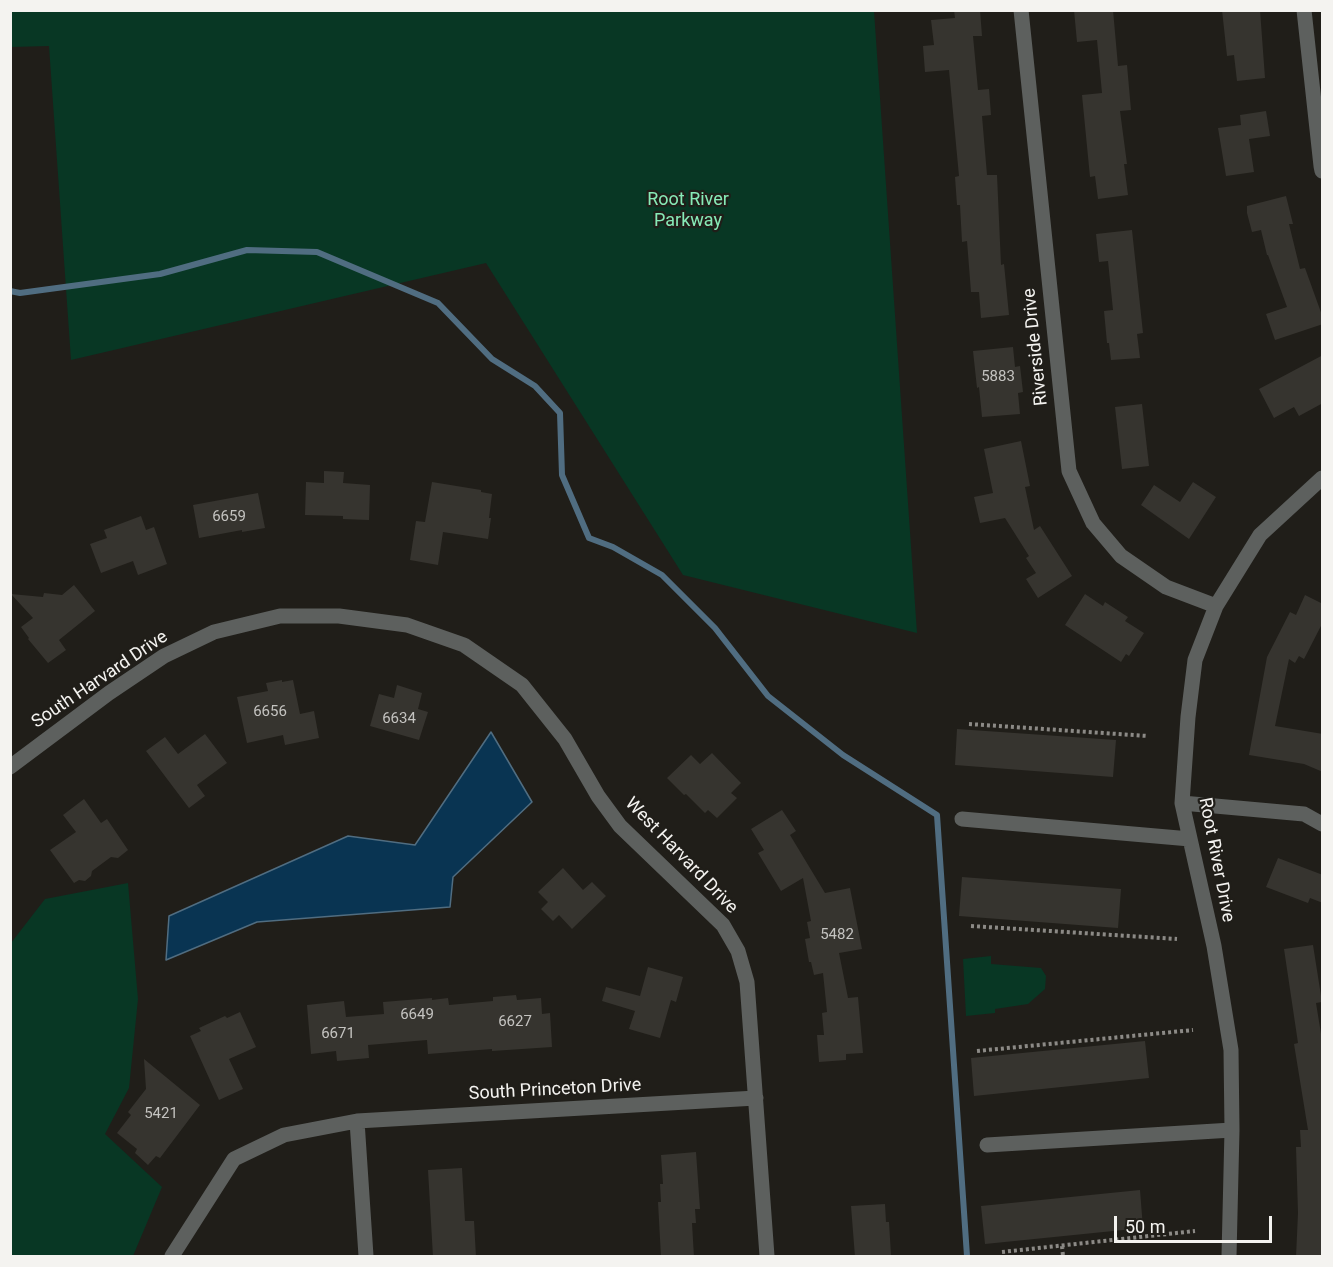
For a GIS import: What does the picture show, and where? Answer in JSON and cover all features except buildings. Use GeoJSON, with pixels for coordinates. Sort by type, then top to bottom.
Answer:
{"type":"FeatureCollection","features":[{"type":"Feature","properties":{"kind":"street","name":"Riverside Drive"},"geometry":{"type":"LineString","coordinates":[[1021,10],[1068,471],[1093,523],[1120,556],[1166,587],[1216,606]]}},
{"type":"Feature","properties":{"kind":"street"},"geometry":{"type":"LineString","coordinates":[[1304,10],[1323,171]]}},
{"type":"Feature","properties":{"kind":"street","name":"Root River Drive"},"geometry":{"type":"LineString","coordinates":[[1229,1257],[1231,1050],[1214,946],[1182,803],[1188,717],[1195,660],[1216,606],[1260,535],[1323,478]]}},
{"type":"Feature","properties":{"kind":"street","name":"South Harvard Drive"},"geometry":{"type":"LineString","coordinates":[[10,767],[164,656],[214,632],[280,616],[339,616],[407,626],[464,645],[522,685]]}},
{"type":"Feature","properties":{"kind":"street","name":"West Harvard Drive"},"geometry":{"type":"LineString","coordinates":[[522,685],[565,739],[598,796],[620,826],[723,925],[738,951],[747,982],[767,1257]]}},
{"type":"Feature","properties":{"kind":"street"},"geometry":{"type":"LineString","coordinates":[[1182,803],[1304,814],[1323,824]]}},
{"type":"Feature","properties":{"kind":"street"},"geometry":{"type":"LineString","coordinates":[[962,819],[1190,839]]}},
{"type":"Feature","properties":{"kind":"street","name":"South Princeton Drive"},"geometry":{"type":"LineString","coordinates":[[172,1257],[234,1159],[284,1135],[357,1121],[756,1098]]}},
{"type":"Feature","properties":{"kind":"street"},"geometry":{"type":"LineString","coordinates":[[357,1121],[366,1257]]}},
{"type":"Feature","properties":{"kind":"street"},"geometry":{"type":"LineString","coordinates":[[987,1144],[1232,1130]]}},
{"type":"Feature","properties":{"kind":"path"},"geometry":{"type":"LineString","coordinates":[[969,724],[1148,736]]}},
{"type":"Feature","properties":{"kind":"path"},"geometry":{"type":"LineString","coordinates":[[971,926],[1177,939]]}},
{"type":"Feature","properties":{"kind":"path"},"geometry":{"type":"LineString","coordinates":[[977,1051],[1193,1030]]}},
{"type":"Feature","properties":{"kind":"path"},"geometry":{"type":"LineString","coordinates":[[1002,1252],[1196,1231]]}},
{"type":"Feature","properties":{"kind":"path"},"geometry":{"type":"LineString","coordinates":[[1062,1246],[1063,1257]]}},
{"type":"Feature","properties":{"kind":"green space","name":"Root River Parkway"},"geometry":{"type":"Polygon","coordinates":[[[10,11],[874,11],[917,633],[683,575],[486,263],[71,360],[49,46],[11,47],[10,11]]]}},
{"type":"Feature","properties":{"kind":"green space"},"geometry":{"type":"Polygon","coordinates":[[[128,883],[138,999],[129,1088],[105,1134],[162,1187],[133,1256],[11,1256],[11,943],[45,899],[128,883]]]}},
{"type":"Feature","properties":{"kind":"green space"},"geometry":{"type":"Polygon","coordinates":[[[991,956],[991,964],[1041,968],[1046,976],[1045,989],[1028,1004],[995,1009],[995,1013],[966,1016],[963,959],[991,956]]]}},
{"type":"Feature","properties":{"kind":"water"},"geometry":{"type":"Polygon","coordinates":[[[491,732],[532,802],[453,877],[450,907],[257,922],[166,960],[169,916],[348,836],[415,845],[491,732]]]}},
{"type":"Feature","properties":{"kind":"waterway"},"geometry":{"type":"LineString","coordinates":[[10,291],[20,293],[160,274],[247,250],[317,252],[438,303],[492,359],[535,386],[560,413],[562,475],[589,538],[613,547],[662,575],[715,628],[768,696],[843,755],[937,815],[967,1256]]}}]}
